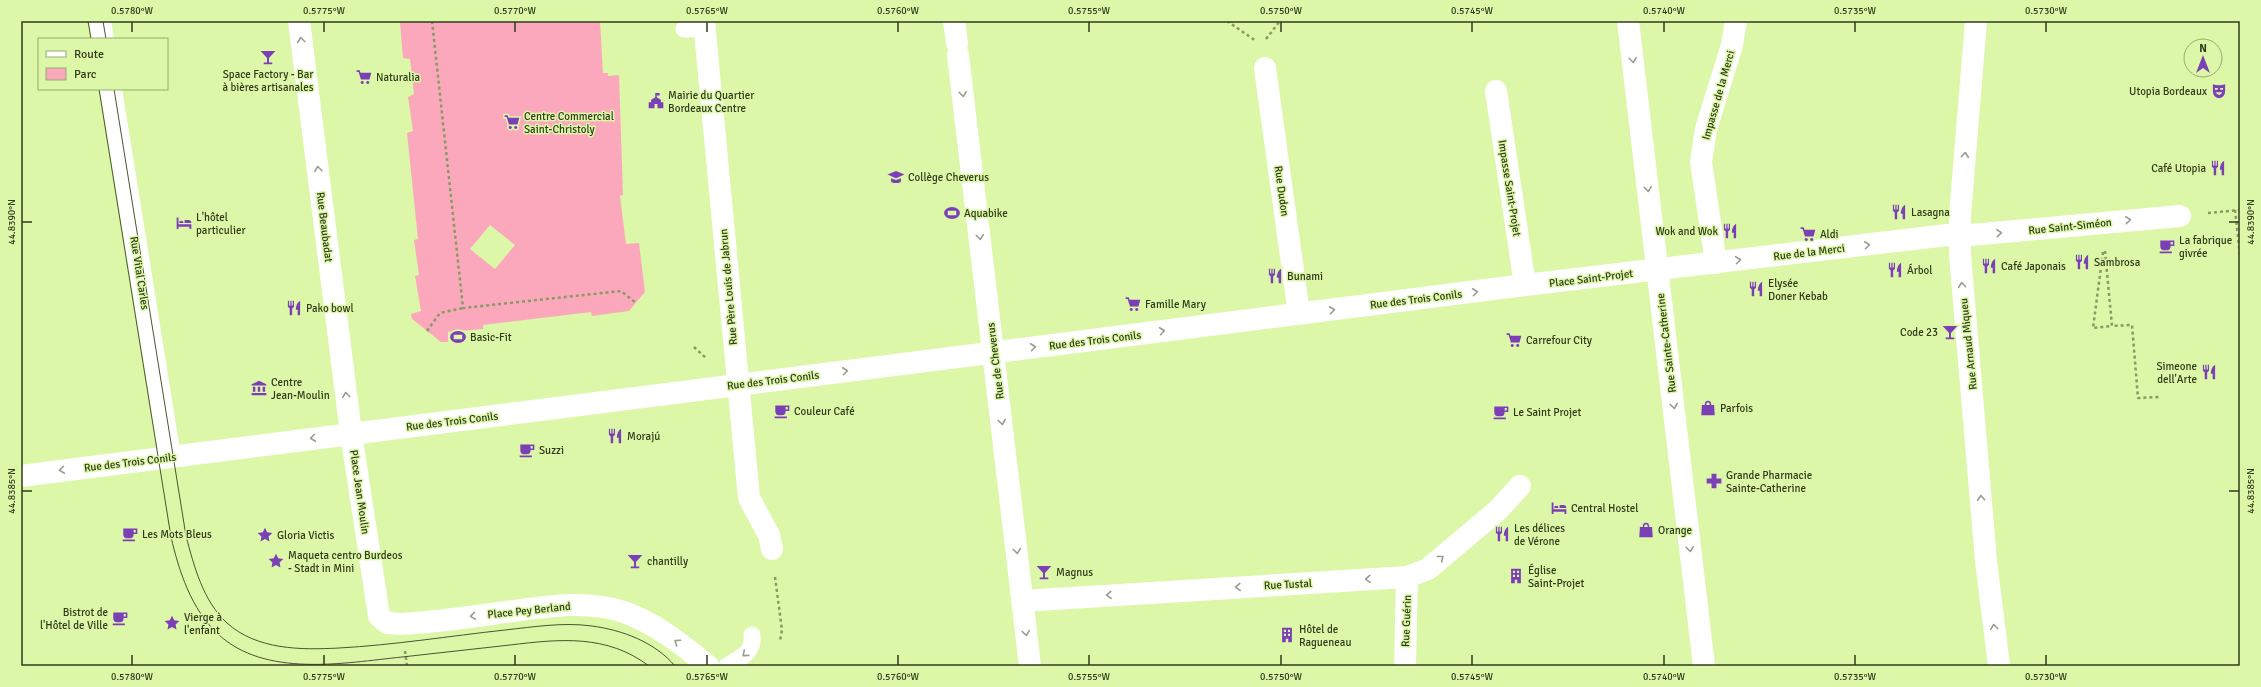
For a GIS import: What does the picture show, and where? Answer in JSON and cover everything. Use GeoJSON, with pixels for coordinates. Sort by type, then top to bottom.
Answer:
{"type":"FeatureCollection","features":[{"type":"Feature","properties":{"kind":"street"},"geometry":{"type":"LineString","coordinates":[[100,21],[103,38]]}},
{"type":"Feature","properties":{"kind":"street","name":"Rue Beaubadat"},"geometry":{"type":"LineString","coordinates":[[299,21],[351,433]]}},
{"type":"Feature","properties":{"kind":"street","name":"Rue de Cheverus"},"geometry":{"type":"LineString","coordinates":[[954,21],[1030,666]]}},
{"type":"Feature","properties":{"kind":"street","name":"Rue Sainte-Catherine"},"geometry":{"type":"LineString","coordinates":[[1628,21],[1704,666]]}},
{"type":"Feature","properties":{"kind":"street","name":"Impasse de la Merci"},"geometry":{"type":"LineString","coordinates":[[1716,263],[1701,162],[1706,129],[1732,45],[1736,21]]}},
{"type":"Feature","properties":{"kind":"street","name":"Rue Arnaud Miqueu"},"geometry":{"type":"LineString","coordinates":[[1976,21],[1960,236],[1960,255],[1986,562],[1999,666]]}},
{"type":"Feature","properties":{"kind":"street","name":"Rue Père Louis de Jabrun"},"geometry":{"type":"LineString","coordinates":[[697,26],[749,498],[769,535],[772,548]]}},
{"type":"Feature","properties":{"kind":"street","name":"Rue Dudon"},"geometry":{"type":"LineString","coordinates":[[1265,68],[1299,314]]}},
{"type":"Feature","properties":{"kind":"street","name":"Rue Vital Carles"},"geometry":{"type":"LineString","coordinates":[[111,90],[170,456]]}},
{"type":"Feature","properties":{"kind":"street","name":"Impasse Saint-Projet"},"geometry":{"type":"LineString","coordinates":[[1496,91],[1525,285]]}},
{"type":"Feature","properties":{"kind":"street","name":"Rue Saint-Siméon"},"geometry":{"type":"LineString","coordinates":[[1960,236],[2180,216]]}},
{"type":"Feature","properties":{"kind":"street","name":"Rue de la Merci"},"geometry":{"type":"LineString","coordinates":[[1658,270],[1947,235],[1960,236]]}},
{"type":"Feature","properties":{"kind":"street","name":"Place Saint-Projet"},"geometry":{"type":"LineString","coordinates":[[1525,285],[1658,270]]}},
{"type":"Feature","properties":{"kind":"street","name":"Rue des Trois Conils"},"geometry":{"type":"LineString","coordinates":[[21,476],[1525,285]]}},
{"type":"Feature","properties":{"kind":"street","name":"Place Jean Moulin"},"geometry":{"type":"LineString","coordinates":[[351,433],[375,598]]}},
{"type":"Feature","properties":{"kind":"street","name":"Rue Tustal"},"geometry":{"type":"LineString","coordinates":[[1022,601],[1407,576],[1428,569],[1498,510],[1520,486]]}},
{"type":"Feature","properties":{"kind":"street","name":"Rue Guérin"},"geometry":{"type":"LineString","coordinates":[[1405,666],[1407,576]]}},
{"type":"Feature","properties":{"kind":"street","name":"Place Pey Berland"},"geometry":{"type":"LineString","coordinates":[[375,598],[379,616],[387,623],[402,624],[554,606],[600,606],[624,612],[644,621],[682,645],[708,666]]}},
{"type":"Feature","properties":{"kind":"lane"},"geometry":{"type":"LineString","coordinates":[[727,666],[749,652],[753,644],[752,635]]}},
{"type":"Feature","properties":{"kind":"path"},"geometry":{"type":"LineString","coordinates":[[432,21],[463,308]]}},
{"type":"Feature","properties":{"kind":"path"},"geometry":{"type":"LineString","coordinates":[[1227,21],[1262,45],[1280,21]]}},
{"type":"Feature","properties":{"kind":"path"},"geometry":{"type":"LineString","coordinates":[[2235,210],[2240,255]]}},
{"type":"Feature","properties":{"kind":"path"},"geometry":{"type":"LineString","coordinates":[[2180,216],[2240,210]]}},
{"type":"Feature","properties":{"kind":"path"},"geometry":{"type":"LineString","coordinates":[[2112,326],[2105,244],[2093,328],[2132,325],[2138,398],[2160,397]]}},
{"type":"Feature","properties":{"kind":"path"},"geometry":{"type":"LineString","coordinates":[[427,331],[440,313],[463,308],[621,291],[636,303]]}},
{"type":"Feature","properties":{"kind":"path"},"geometry":{"type":"LineString","coordinates":[[772,548],[782,630],[779,643]]}},
{"type":"Feature","properties":{"kind":"green space"},"geometry":{"type":"Polygon","coordinates":[[[397,21],[600,21],[603,73],[608,73],[608,76],[619,75],[623,195],[620,196],[626,244],[639,243],[645,292],[629,311],[592,316],[591,312],[483,325],[483,329],[448,332],[448,342],[441,342],[412,319],[411,314],[421,311],[415,276],[419,275],[414,240],[418,239],[407,133],[413,131],[408,97],[414,94],[410,59],[403,58],[400,23],[397,21]],[[490,225],[470,249],[495,269],[515,245],[490,225]]]}},
{"type":"Feature","properties":{"kind":"tram line"},"geometry":{"type":"LineString","coordinates":[[88,21],[91,38]]}},
{"type":"Feature","properties":{"kind":"tram line"},"geometry":{"type":"LineString","coordinates":[[103,21],[106,38]]}},
{"type":"Feature","properties":{"kind":"tram line"},"geometry":{"type":"LineString","coordinates":[[99,90],[171,537],[187,589],[200,613],[218,634],[237,648],[258,657],[282,662],[306,664],[355,662],[547,641],[582,641],[617,648],[649,666]]}},
{"type":"Feature","properties":{"kind":"tram line"},"geometry":{"type":"LineString","coordinates":[[114,90],[186,536],[200,582],[212,604],[227,623],[252,639],[280,646],[310,649],[380,645],[548,625],[592,626],[637,638],[658,650],[675,666]]}},
{"type":"Feature","properties":{"kind":"place","name":"Space Factory - Bar à bières artisanales"},"geometry":{"type":"Point","coordinates":[268,57]}},
{"type":"Feature","properties":{"kind":"place","name":"Naturalia"},"geometry":{"type":"Point","coordinates":[364,77]}},
{"type":"Feature","properties":{"kind":"place","name":"Utopia Bordeaux"},"geometry":{"type":"Point","coordinates":[2219,91]}},
{"type":"Feature","properties":{"kind":"place","name":"Mairie du Quartier Bordeaux Centre"},"geometry":{"type":"Point","coordinates":[656,101]}},
{"type":"Feature","properties":{"kind":"place","name":"Centre Commercial Saint-Christoly"},"geometry":{"type":"Point","coordinates":[512,122]}},
{"type":"Feature","properties":{"kind":"place","name":"Café Utopia"},"geometry":{"type":"Point","coordinates":[2218,168]}},
{"type":"Feature","properties":{"kind":"place","name":"Collège Cheverus"},"geometry":{"type":"Point","coordinates":[896,177]}},
{"type":"Feature","properties":{"kind":"place","name":"Lasagna"},"geometry":{"type":"Point","coordinates":[1899,212]}},
{"type":"Feature","properties":{"kind":"place","name":"Aquabike"},"geometry":{"type":"Point","coordinates":[952,213]}},
{"type":"Feature","properties":{"kind":"place","name":"L'hôtel particulier"},"geometry":{"type":"Point","coordinates":[184,223]}},
{"type":"Feature","properties":{"kind":"place","name":"Wok and Wok"},"geometry":{"type":"Point","coordinates":[1730,231]}},
{"type":"Feature","properties":{"kind":"place","name":"Aldi"},"geometry":{"type":"Point","coordinates":[1808,234]}},
{"type":"Feature","properties":{"kind":"place","name":"La fabrique givrée"},"geometry":{"type":"Point","coordinates":[2167,246]}},
{"type":"Feature","properties":{"kind":"place","name":"Sambrosa"},"geometry":{"type":"Point","coordinates":[2082,262]}},
{"type":"Feature","properties":{"kind":"place","name":"Café Japonais"},"geometry":{"type":"Point","coordinates":[1989,266]}},
{"type":"Feature","properties":{"kind":"place","name":"Árbol"},"geometry":{"type":"Point","coordinates":[1895,270]}},
{"type":"Feature","properties":{"kind":"place","name":"Bunami"},"geometry":{"type":"Point","coordinates":[1275,276]}},
{"type":"Feature","properties":{"kind":"place","name":"Elysée Doner Kebab"},"geometry":{"type":"Point","coordinates":[1756,289]}},
{"type":"Feature","properties":{"kind":"place","name":"Famille Mary"},"geometry":{"type":"Point","coordinates":[1133,304]}},
{"type":"Feature","properties":{"kind":"place","name":"Pako bowl"},"geometry":{"type":"Point","coordinates":[294,308]}},
{"type":"Feature","properties":{"kind":"place","name":"Code 23"},"geometry":{"type":"Point","coordinates":[1950,332]}},
{"type":"Feature","properties":{"kind":"place","name":"Basic-Fit"},"geometry":{"type":"Point","coordinates":[458,337]}},
{"type":"Feature","properties":{"kind":"place","name":"Carrefour City"},"geometry":{"type":"Point","coordinates":[1514,340]}},
{"type":"Feature","properties":{"kind":"place","name":"Simeone dell'Arte"},"geometry":{"type":"Point","coordinates":[2209,372]}},
{"type":"Feature","properties":{"kind":"place","name":"Centre Jean-Moulin"},"geometry":{"type":"Point","coordinates":[259,388]}},
{"type":"Feature","properties":{"kind":"place","name":"Parfois"},"geometry":{"type":"Point","coordinates":[1708,408]}},
{"type":"Feature","properties":{"kind":"place","name":"Couleur Café"},"geometry":{"type":"Point","coordinates":[782,411]}},
{"type":"Feature","properties":{"kind":"place","name":"Le Saint Projet"},"geometry":{"type":"Point","coordinates":[1501,412]}},
{"type":"Feature","properties":{"kind":"place","name":"Morajú"},"geometry":{"type":"Point","coordinates":[615,436]}},
{"type":"Feature","properties":{"kind":"place","name":"Suzzi"},"geometry":{"type":"Point","coordinates":[527,450]}},
{"type":"Feature","properties":{"kind":"place","name":"Grande Pharmacie Sainte-Catherine"},"geometry":{"type":"Point","coordinates":[1714,481]}},
{"type":"Feature","properties":{"kind":"place","name":"Central Hostel"},"geometry":{"type":"Point","coordinates":[1559,508]}},
{"type":"Feature","properties":{"kind":"place","name":"Orange"},"geometry":{"type":"Point","coordinates":[1646,530]}},
{"type":"Feature","properties":{"kind":"place","name":"Les Mots Bleus"},"geometry":{"type":"Point","coordinates":[130,534]}},
{"type":"Feature","properties":{"kind":"place","name":"Les délices de Vérone"},"geometry":{"type":"Point","coordinates":[1502,534]}},
{"type":"Feature","properties":{"kind":"place","name":"Gloria Victis"},"geometry":{"type":"Point","coordinates":[265,535]}},
{"type":"Feature","properties":{"kind":"place","name":"Maqueta centro Burdeos - Stadt in Mini"},"geometry":{"type":"Point","coordinates":[276,561]}},
{"type":"Feature","properties":{"kind":"place","name":"chantilly"},"geometry":{"type":"Point","coordinates":[635,561]}},
{"type":"Feature","properties":{"kind":"place","name":"Magnus"},"geometry":{"type":"Point","coordinates":[1044,572]}},
{"type":"Feature","properties":{"kind":"place","name":"Église Saint-Projet"},"geometry":{"type":"Point","coordinates":[1516,576]}},
{"type":"Feature","properties":{"kind":"place","name":"Bistrot de l'Hôtel de Ville"},"geometry":{"type":"Point","coordinates":[120,618]}},
{"type":"Feature","properties":{"kind":"place","name":"Vierge à l'enfant"},"geometry":{"type":"Point","coordinates":[172,623]}},
{"type":"Feature","properties":{"kind":"place","name":"Hôtel de Ragueneau"},"geometry":{"type":"Point","coordinates":[1287,635]}}]}
